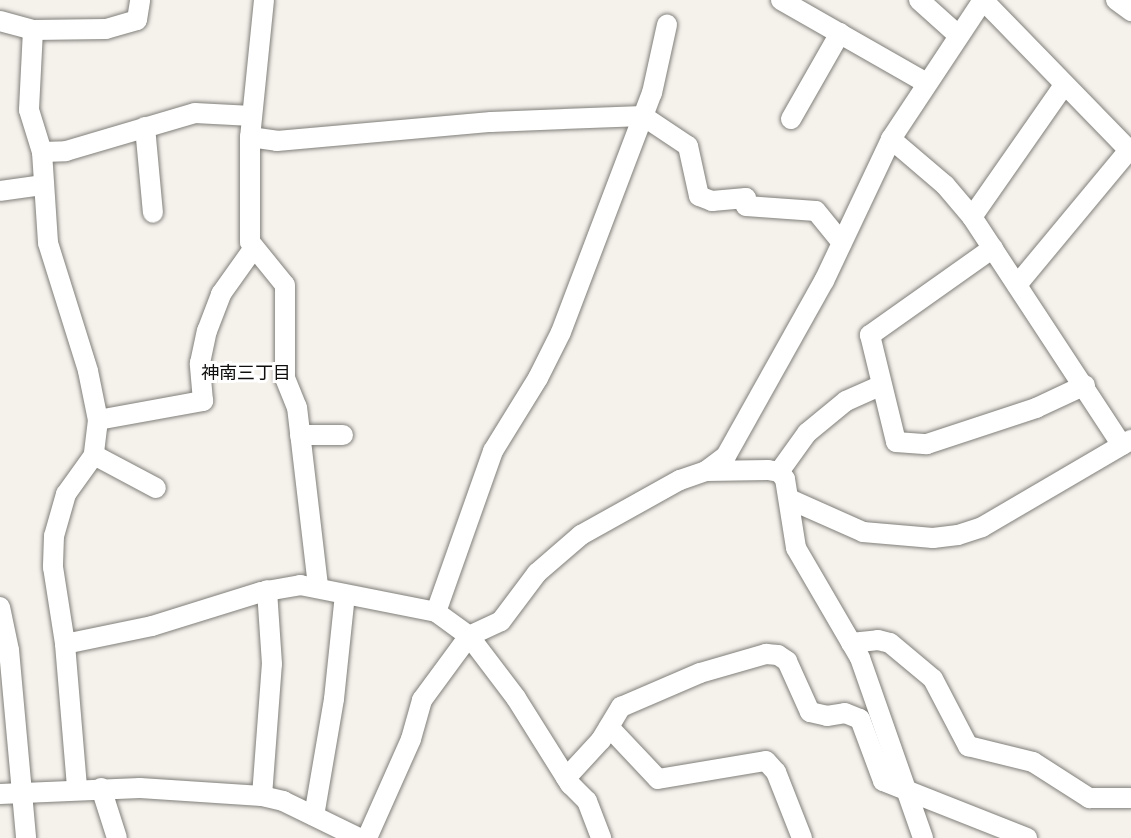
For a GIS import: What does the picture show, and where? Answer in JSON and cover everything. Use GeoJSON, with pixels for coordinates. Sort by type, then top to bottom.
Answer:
{"type":"FeatureCollection","features":[{"type":"Feature","properties":{"kind":"street"},"geometry":{"type":"LineString","coordinates":[[0,21],[33,30],[106,29],[137,20],[140,0]]}},
{"type":"Feature","properties":{"kind":"street"},"geometry":{"type":"LineString","coordinates":[[98,420],[203,401],[200,363],[207,331],[221,294],[253,249],[250,137],[254,78],[265,16],[264,0]]}},
{"type":"Feature","properties":{"kind":"street"},"geometry":{"type":"LineString","coordinates":[[781,0],[925,82]]}},
{"type":"Feature","properties":{"kind":"street"},"geometry":{"type":"LineString","coordinates":[[919,0],[958,35]]}},
{"type":"Feature","properties":{"kind":"street"},"geometry":{"type":"LineString","coordinates":[[367,838],[411,738],[422,700],[469,636],[501,621],[537,573],[581,535],[680,480],[706,471],[726,456],[843,243],[891,139],[925,82],[983,0],[1130,151],[1017,285]]}},
{"type":"Feature","properties":{"kind":"street"},"geometry":{"type":"LineString","coordinates":[[1116,0],[1131,10]]}},
{"type":"Feature","properties":{"kind":"street"},"geometry":{"type":"LineString","coordinates":[[436,612],[493,451],[538,378],[561,332],[643,116],[667,25]]}},
{"type":"Feature","properties":{"kind":"street"},"geometry":{"type":"LineString","coordinates":[[33,30],[28,110],[42,152],[48,243],[88,371],[98,420],[94,455],[66,494],[54,536],[53,567],[65,644],[77,788]]}},
{"type":"Feature","properties":{"kind":"street"},"geometry":{"type":"LineString","coordinates":[[791,119],[840,33]]}},
{"type":"Feature","properties":{"kind":"street"},"geometry":{"type":"LineString","coordinates":[[972,217],[1064,85]]}},
{"type":"Feature","properties":{"kind":"street"},"geometry":{"type":"LineString","coordinates":[[42,152],[66,151],[195,113],[252,116]]}},
{"type":"Feature","properties":{"kind":"street"},"geometry":{"type":"LineString","coordinates":[[250,137],[277,141],[491,122],[643,116],[688,146],[699,196],[712,201],[746,198],[746,206],[816,211],[843,243]]}},
{"type":"Feature","properties":{"kind":"street"},"geometry":{"type":"LineString","coordinates":[[145,127],[153,213]]}},
{"type":"Feature","properties":{"kind":"street"},"geometry":{"type":"LineString","coordinates":[[789,499],[863,532],[933,538],[958,535],[982,527],[1126,442],[972,217],[945,185],[891,139]]}},
{"type":"Feature","properties":{"kind":"street"},"geometry":{"type":"LineString","coordinates":[[0,191],[43,185]]}},
{"type":"Feature","properties":{"kind":"street"},"geometry":{"type":"LineString","coordinates":[[993,248],[870,335],[896,442],[927,444],[1036,408],[1085,385]]}},
{"type":"Feature","properties":{"kind":"street"},"geometry":{"type":"LineString","coordinates":[[253,249],[274,267],[285,285],[285,378],[294,395],[318,587]]}},
{"type":"Feature","properties":{"kind":"street"},"geometry":{"type":"LineString","coordinates":[[779,472],[807,433],[846,401],[882,385]]}},
{"type":"Feature","properties":{"kind":"street"},"geometry":{"type":"LineString","coordinates":[[300,435],[343,435]]}},
{"type":"Feature","properties":{"kind":"street"},"geometry":{"type":"LineString","coordinates":[[94,455],[156,488]]}},
{"type":"Feature","properties":{"kind":"street"},"geometry":{"type":"LineString","coordinates":[[706,471],[779,472],[785,479],[796,548],[860,658],[903,789],[922,838]]}},
{"type":"Feature","properties":{"kind":"street"},"geometry":{"type":"LineString","coordinates":[[65,644],[152,626],[267,590],[300,585],[436,612],[469,636],[516,698],[566,778],[587,801],[601,838]]}},
{"type":"Feature","properties":{"kind":"street"},"geometry":{"type":"LineString","coordinates":[[262,796],[272,664],[267,590]]}},
{"type":"Feature","properties":{"kind":"street"},"geometry":{"type":"LineString","coordinates":[[314,816],[334,699],[345,595]]}},
{"type":"Feature","properties":{"kind":"street"},"geometry":{"type":"LineString","coordinates":[[0,608],[9,650],[26,838]]}},
{"type":"Feature","properties":{"kind":"street"},"geometry":{"type":"LineString","coordinates":[[851,643],[878,640],[890,643],[933,679],[968,746],[1033,762],[1089,798],[1131,798]]}},
{"type":"Feature","properties":{"kind":"street"},"geometry":{"type":"LineString","coordinates":[[566,778],[609,727],[621,707],[700,673],[766,654],[778,655],[787,661],[810,712],[827,716],[845,713],[860,719],[883,781],[1027,838]]}},
{"type":"Feature","properties":{"kind":"street"},"geometry":{"type":"LineString","coordinates":[[609,727],[658,779],[766,761],[776,772],[802,838]]}},
{"type":"Feature","properties":{"kind":"street"},"geometry":{"type":"LineString","coordinates":[[101,788],[117,838]]}},
{"type":"Feature","properties":{"kind":"street"},"geometry":{"type":"LineString","coordinates":[[0,794],[101,788],[262,796],[314,816],[359,838]]}},
{"type":"Feature","properties":{"kind":"district","name":"神南三丁目"},"geometry":{"type":"Point","coordinates":[246,372]}}]}
